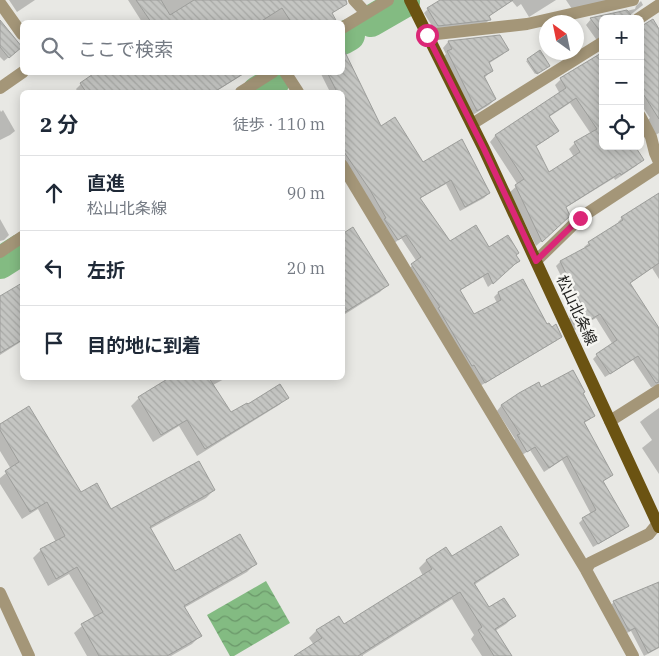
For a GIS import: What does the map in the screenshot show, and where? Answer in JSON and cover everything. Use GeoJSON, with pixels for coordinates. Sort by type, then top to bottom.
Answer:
{"type":"FeatureCollection","features":[{"type":"Feature","properties":{"kind":"main road","name":"松山北条線"},"geometry":{"type":"LineString","coordinates":[[410,0],[472,124],[658,524]]}},
{"type":"Feature","properties":{"kind":"street"},"geometry":{"type":"LineString","coordinates":[[354,0],[366,12]]}},
{"type":"Feature","properties":{"kind":"street"},"geometry":{"type":"LineString","coordinates":[[345,26],[388,0]]}},
{"type":"Feature","properties":{"kind":"street"},"geometry":{"type":"LineString","coordinates":[[427,35],[527,24],[633,0]]}},
{"type":"Feature","properties":{"kind":"street"},"geometry":{"type":"LineString","coordinates":[[0,3],[20,31]]}},
{"type":"Feature","properties":{"kind":"street"},"geometry":{"type":"LineString","coordinates":[[644,15],[659,5]]}},
{"type":"Feature","properties":{"kind":"street"},"geometry":{"type":"LineString","coordinates":[[472,124],[599,45]]}},
{"type":"Feature","properties":{"kind":"street"},"geometry":{"type":"LineString","coordinates":[[0,88],[20,74]]}},
{"type":"Feature","properties":{"kind":"street"},"geometry":{"type":"LineString","coordinates":[[244,90],[268,75]]}},
{"type":"Feature","properties":{"kind":"street"},"geometry":{"type":"LineString","coordinates":[[287,75],[297,90]]}},
{"type":"Feature","properties":{"kind":"street"},"geometry":{"type":"LineString","coordinates":[[644,124],[651,137],[654,153],[659,162]]}},
{"type":"Feature","properties":{"kind":"street"},"geometry":{"type":"LineString","coordinates":[[536,261],[580,218],[659,166]]}},
{"type":"Feature","properties":{"kind":"street"},"geometry":{"type":"LineString","coordinates":[[345,170],[586,570],[632,656]]}},
{"type":"Feature","properties":{"kind":"street"},"geometry":{"type":"LineString","coordinates":[[0,252],[20,238]]}},
{"type":"Feature","properties":{"kind":"street"},"geometry":{"type":"LineString","coordinates":[[610,421],[659,390]]}},
{"type":"Feature","properties":{"kind":"street"},"geometry":{"type":"LineString","coordinates":[[586,570],[590,563],[650,534],[658,524]]}},
{"type":"Feature","properties":{"kind":"street"},"geometry":{"type":"LineString","coordinates":[[0,593],[3,607],[28,656]]}},
{"type":"Feature","properties":{"kind":"water"},"geometry":{"type":"Polygon","coordinates":[[[266,581],[290,623],[234,656],[230,656],[207,615],[266,581]]]}},
{"type":"Feature","properties":{"kind":"building"},"geometry":{"type":"Polygon","coordinates":[[[136,0],[161,0],[170,15],[194,0],[346,0],[347,4],[332,13],[336,20],[290,20],[282,8],[263,20],[150,20],[136,0]]]}},
{"type":"Feature","properties":{"kind":"building"},"geometry":{"type":"Polygon","coordinates":[[[440,0],[513,0],[489,16],[491,20],[438,26],[427,8],[440,0]]]}},
{"type":"Feature","properties":{"kind":"building"},"geometry":{"type":"Polygon","coordinates":[[[627,10],[631,15],[604,15],[627,10]]]}},
{"type":"Feature","properties":{"kind":"building"},"geometry":{"type":"Polygon","coordinates":[[[599,16],[599,30],[590,18],[599,16]]]}},
{"type":"Feature","properties":{"kind":"building"},"geometry":{"type":"Polygon","coordinates":[[[653,19],[659,29],[659,119],[644,95],[644,25],[653,19]]]}},
{"type":"Feature","properties":{"kind":"building"},"geometry":{"type":"Polygon","coordinates":[[[0,20],[20,45],[20,49],[9,58],[0,47],[0,20]]]}},
{"type":"Feature","properties":{"kind":"building"},"geometry":{"type":"Polygon","coordinates":[[[500,35],[509,50],[489,62],[493,71],[484,76],[496,99],[477,111],[447,51],[452,49],[448,41],[500,35]]]}},
{"type":"Feature","properties":{"kind":"building"},"geometry":{"type":"Polygon","coordinates":[[[539,51],[539,60],[546,60],[550,66],[537,74],[527,59],[539,51]]]}},
{"type":"Feature","properties":{"kind":"building"},"geometry":{"type":"Polygon","coordinates":[[[345,52],[381,126],[395,117],[423,162],[462,139],[490,193],[465,207],[451,180],[420,198],[450,241],[476,225],[489,247],[508,235],[519,253],[516,255],[520,261],[493,284],[488,273],[460,290],[474,314],[501,300],[498,292],[523,279],[547,324],[549,323],[552,327],[556,324],[562,337],[485,383],[474,365],[472,366],[438,308],[440,307],[411,264],[421,257],[406,235],[398,240],[384,219],[386,218],[370,190],[345,153],[345,90],[336,90],[328,75],[345,75],[345,52]]]}},
{"type":"Feature","properties":{"kind":"building"},"geometry":{"type":"Polygon","coordinates":[[[599,54],[599,150],[638,150],[644,160],[566,207],[570,216],[542,242],[515,185],[524,179],[495,135],[566,88],[560,78],[599,54]],[[576,98],[549,116],[559,131],[536,146],[549,172],[580,152],[574,142],[597,129],[576,98]]]}},
{"type":"Feature","properties":{"kind":"building"},"geometry":{"type":"Polygon","coordinates":[[[92,75],[241,75],[217,90],[85,90],[80,83],[92,75]]]}},
{"type":"Feature","properties":{"kind":"building"},"geometry":{"type":"Polygon","coordinates":[[[659,193],[659,263],[630,283],[659,328],[659,382],[656,383],[638,356],[610,374],[596,354],[617,340],[600,314],[576,328],[570,316],[583,308],[560,261],[590,245],[588,242],[623,220],[621,217],[659,193]]]}},
{"type":"Feature","properties":{"kind":"building"},"geometry":{"type":"Polygon","coordinates":[[[353,227],[389,285],[345,312],[345,232],[353,227]]]}},
{"type":"Feature","properties":{"kind":"building"},"geometry":{"type":"Polygon","coordinates":[[[20,284],[20,341],[0,353],[0,296],[20,284]]]}},
{"type":"Feature","properties":{"kind":"building"},"geometry":{"type":"Polygon","coordinates":[[[573,370],[595,416],[584,422],[613,475],[603,481],[629,526],[598,544],[582,518],[596,510],[567,456],[549,468],[535,447],[527,452],[517,435],[520,434],[501,405],[539,382],[541,387],[573,370]]]}},
{"type":"Feature","properties":{"kind":"building"},"geometry":{"type":"Polygon","coordinates":[[[166,380],[210,380],[231,412],[280,384],[289,398],[205,449],[187,420],[161,435],[138,397],[166,380]]]}},
{"type":"Feature","properties":{"kind":"building"},"geometry":{"type":"Polygon","coordinates":[[[29,406],[81,492],[97,483],[111,509],[199,461],[215,490],[150,527],[175,571],[240,534],[257,564],[184,606],[202,636],[167,656],[99,656],[81,624],[103,612],[77,567],[56,579],[40,549],[65,536],[47,502],[30,512],[5,471],[19,462],[0,430],[0,424],[29,406]]]}},
{"type":"Feature","properties":{"kind":"building"},"geometry":{"type":"Polygon","coordinates":[[[501,526],[519,555],[474,583],[489,607],[504,598],[516,616],[495,629],[512,656],[494,656],[478,630],[482,627],[460,592],[358,656],[294,656],[322,638],[316,630],[339,616],[344,624],[432,569],[426,560],[446,547],[452,556],[501,526]]]}},
{"type":"Feature","properties":{"kind":"building"},"geometry":{"type":"Polygon","coordinates":[[[659,582],[659,647],[648,653],[635,628],[629,631],[613,601],[659,582]]]}},
{"type":"Feature","properties":{"kind":"waterway"},"geometry":{"type":"LineString","coordinates":[[371,21],[404,2]]}},
{"type":"Feature","properties":{"kind":"waterway"},"geometry":{"type":"LineString","coordinates":[[345,37],[349,35]]}},
{"type":"Feature","properties":{"kind":"waterway"},"geometry":{"type":"LineString","coordinates":[[261,90],[273,83]]}},
{"type":"Feature","properties":{"kind":"waterway"},"geometry":{"type":"LineString","coordinates":[[0,263],[20,250]]}},
{"type":"Feature","properties":{"kind":"route"},"geometry":{"type":"LineString","coordinates":[[427,35],[484,149],[536,261],[580,218]]}}]}
